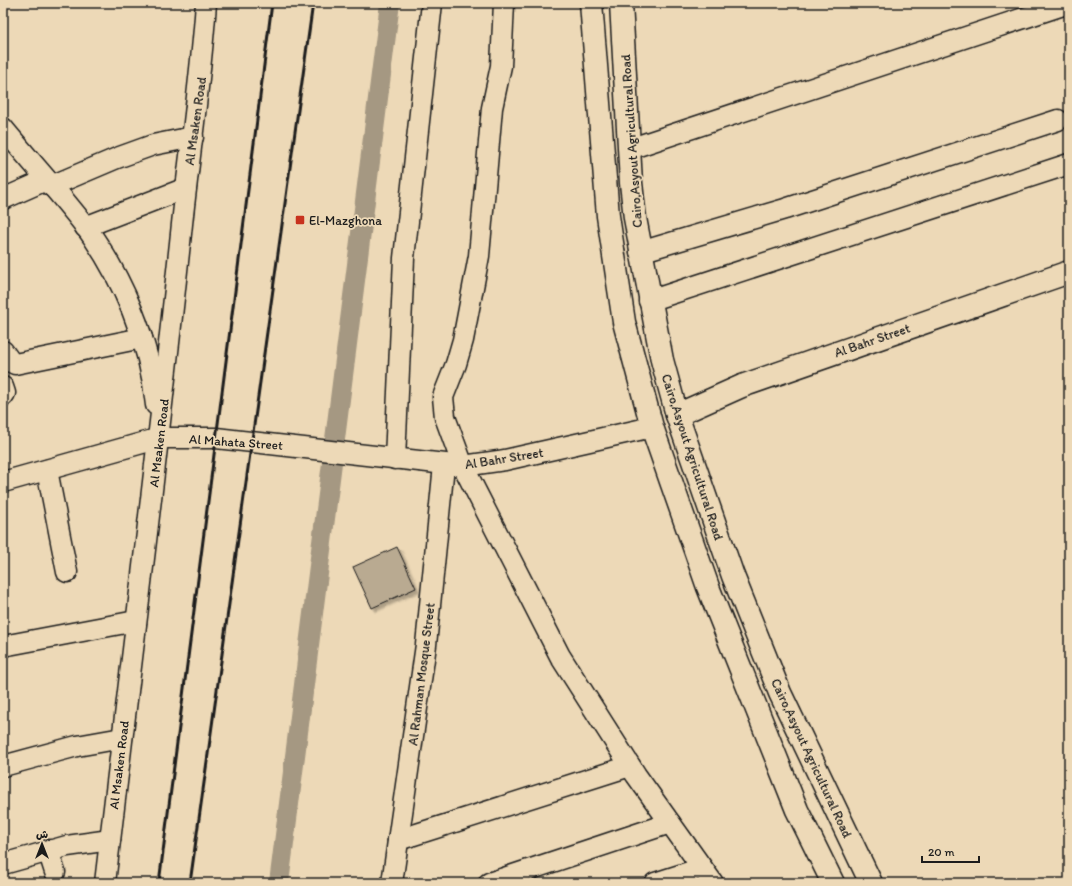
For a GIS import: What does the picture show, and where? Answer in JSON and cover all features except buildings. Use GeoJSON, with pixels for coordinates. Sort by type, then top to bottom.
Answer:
{"type":"FeatureCollection","features":[{"type":"Feature","properties":{"kind":"main road","name":"Cairo,Asyout Agricultural Road"},"geometry":{"type":"LineString","coordinates":[[591,3],[608,216],[624,322],[652,427],[708,587],[797,810],[833,883]]}},
{"type":"Feature","properties":{"kind":"main road","name":"Cairo,Asyout Agricultural Road"},"geometry":{"type":"LineString","coordinates":[[621,3],[631,183],[640,252],[662,360],[677,415],[733,576],[780,693],[871,883]]}},
{"type":"Feature","properties":{"kind":"main road","name":"Al Bahr Street"},"geometry":{"type":"LineString","coordinates":[[677,415],[742,386],[1069,272]]}},
{"type":"Feature","properties":{"kind":"street","name":"Al Msaken Road"},"geometry":{"type":"LineString","coordinates":[[105,883],[136,621],[160,438],[186,188],[202,65],[206,3]]}},
{"type":"Feature","properties":{"kind":"street"},"geometry":{"type":"LineString","coordinates":[[395,459],[404,258],[432,3]]}},
{"type":"Feature","properties":{"kind":"street"},"geometry":{"type":"LineString","coordinates":[[504,3],[501,66],[492,108],[479,256],[463,340],[456,364],[443,397],[453,465],[560,656],[630,766],[708,875],[655,883]]}},
{"type":"Feature","properties":{"kind":"street"},"geometry":{"type":"LineString","coordinates":[[629,149],[1069,4]]}},
{"type":"Feature","properties":{"kind":"street"},"geometry":{"type":"LineString","coordinates":[[640,252],[785,209],[1058,120]]}},
{"type":"Feature","properties":{"kind":"street"},"geometry":{"type":"LineString","coordinates":[[3,128],[85,227],[109,264],[129,304],[142,338],[155,388],[160,438]]}},
{"type":"Feature","properties":{"kind":"street"},"geometry":{"type":"LineString","coordinates":[[3,199],[146,147],[193,137]]}},
{"type":"Feature","properties":{"kind":"street"},"geometry":{"type":"LineString","coordinates":[[649,301],[1069,164]]}},
{"type":"Feature","properties":{"kind":"street"},"geometry":{"type":"LineString","coordinates":[[85,227],[186,188]]}},
{"type":"Feature","properties":{"kind":"street"},"geometry":{"type":"LineString","coordinates":[[5,358],[18,364],[142,338]]}},
{"type":"Feature","properties":{"kind":"street"},"geometry":{"type":"LineString","coordinates":[[3,387],[5,393],[3,396]]}},
{"type":"Feature","properties":{"kind":"street","name":"Al Bahr Street"},"geometry":{"type":"LineString","coordinates":[[354,454],[453,465],[505,460],[652,427]]}},
{"type":"Feature","properties":{"kind":"street","name":"Al Mahata Street"},"geometry":{"type":"LineString","coordinates":[[3,482],[160,438],[216,438],[354,454]]}},
{"type":"Feature","properties":{"kind":"street","name":"Al Rahman Mosque Street"},"geometry":{"type":"LineString","coordinates":[[392,883],[453,465]]}},
{"type":"Feature","properties":{"kind":"street"},"geometry":{"type":"LineString","coordinates":[[47,470],[67,572]]}},
{"type":"Feature","properties":{"kind":"street"},"geometry":{"type":"LineString","coordinates":[[3,646],[136,621]]}},
{"type":"Feature","properties":{"kind":"street"},"geometry":{"type":"LineString","coordinates":[[3,766],[77,746],[122,738]]}},
{"type":"Feature","properties":{"kind":"street"},"geometry":{"type":"LineString","coordinates":[[398,840],[630,766]]}},
{"type":"Feature","properties":{"kind":"street"},"geometry":{"type":"LineString","coordinates":[[488,883],[670,823]]}},
{"type":"Feature","properties":{"kind":"street"},"geometry":{"type":"LineString","coordinates":[[3,864],[48,850],[110,840]]}},
{"type":"Feature","properties":{"kind":"street"},"geometry":{"type":"LineString","coordinates":[[48,850],[55,872]]}},
{"type":"Feature","properties":{"kind":"waterway"},"geometry":{"type":"LineString","coordinates":[[279,883],[390,3]]}},
{"type":"Feature","properties":{"kind":"railway"},"geometry":{"type":"LineString","coordinates":[[159,883],[272,3]]}},
{"type":"Feature","properties":{"kind":"railway"},"geometry":{"type":"LineString","coordinates":[[190,883],[313,3]]}},
{"type":"Feature","properties":{"kind":"place","name":"El-Mazghona"},"geometry":{"type":"Point","coordinates":[300,220]}}]}
